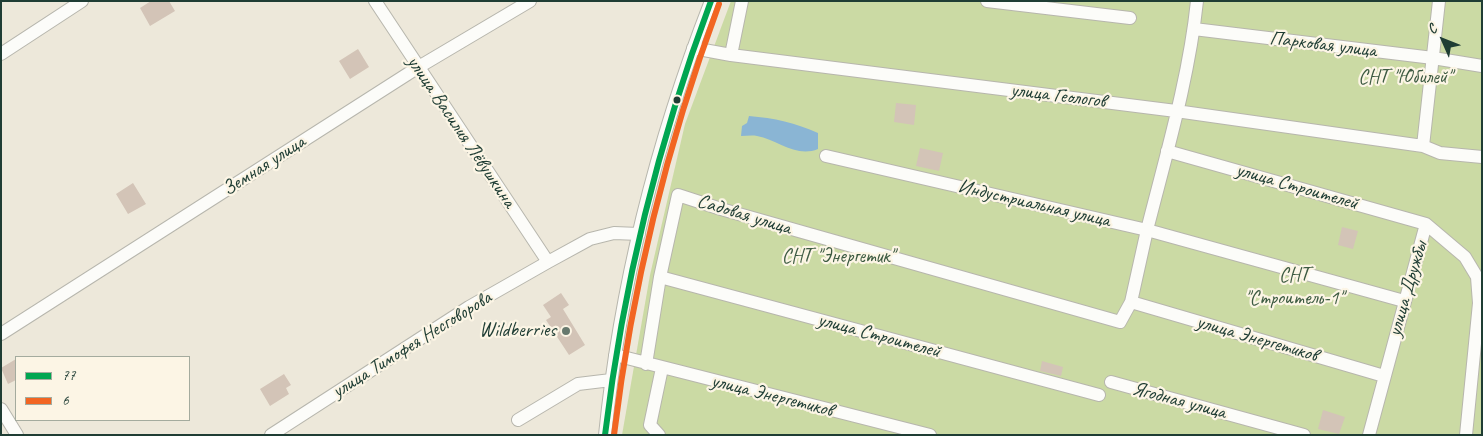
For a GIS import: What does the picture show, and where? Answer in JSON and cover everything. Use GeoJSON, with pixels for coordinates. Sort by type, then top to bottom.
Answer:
{"type":"FeatureCollection","features":[{"type":"Feature","properties":{"kind":"street"},"geometry":{"type":"LineString","coordinates":[[1,54],[82,1]]}},
{"type":"Feature","properties":{"kind":"street","name":"улица Василия Лёвушкина"},"geometry":{"type":"LineString","coordinates":[[375,1],[548,262]]}},
{"type":"Feature","properties":{"kind":"street","name":"Земная улица"},"geometry":{"type":"LineString","coordinates":[[1,334],[418,68],[530,1]]}},
{"type":"Feature","properties":{"kind":"street"},"geometry":{"type":"LineString","coordinates":[[605,435],[610,380],[640,234],[661,148],[693,48],[711,1]]}},
{"type":"Feature","properties":{"kind":"street"},"geometry":{"type":"LineString","coordinates":[[731,55],[742,1]]}},
{"type":"Feature","properties":{"kind":"street"},"geometry":{"type":"LineString","coordinates":[[987,1],[1130,18]]}},
{"type":"Feature","properties":{"kind":"street"},"geometry":{"type":"LineString","coordinates":[[1130,302],[1176,114],[1194,29],[1196,1]]}},
{"type":"Feature","properties":{"kind":"street"},"geometry":{"type":"LineString","coordinates":[[1423,146],[1439,1]]}},
{"type":"Feature","properties":{"kind":"street","name":"Парковая улица"},"geometry":{"type":"LineString","coordinates":[[1194,29],[1433,58],[1482,66]]}},
{"type":"Feature","properties":{"kind":"street","name":"улица Геологов"},"geometry":{"type":"LineString","coordinates":[[693,48],[731,55],[1423,146],[1440,153],[1482,158]]}},
{"type":"Feature","properties":{"kind":"street","name":"улица Строителей"},"geometry":{"type":"LineString","coordinates":[[1167,151],[1426,224]]}},
{"type":"Feature","properties":{"kind":"street","name":"Индустриальная улица"},"geometry":{"type":"LineString","coordinates":[[826,156],[1147,230]]}},
{"type":"Feature","properties":{"kind":"street","name":"Садовая улица"},"geometry":{"type":"LineString","coordinates":[[646,364],[660,277],[678,195],[730,212],[1120,322],[1130,302]]}},
{"type":"Feature","properties":{"kind":"street","name":"улица Дружбы"},"geometry":{"type":"LineString","coordinates":[[1369,435],[1426,224],[1465,257],[1477,277],[1479,303],[1466,435]]}},
{"type":"Feature","properties":{"kind":"street"},"geometry":{"type":"LineString","coordinates":[[1147,230],[1404,301]]}},
{"type":"Feature","properties":{"kind":"street","name":"улица Тимофея Несговорова"},"geometry":{"type":"LineString","coordinates":[[270,435],[469,307],[590,239],[614,233],[640,234]]}},
{"type":"Feature","properties":{"kind":"street","name":"улица Строителей"},"geometry":{"type":"LineString","coordinates":[[660,277],[1099,395]]}},
{"type":"Feature","properties":{"kind":"street","name":"улица Энергетиков"},"geometry":{"type":"LineString","coordinates":[[1130,302],[1384,376]]}},
{"type":"Feature","properties":{"kind":"street","name":"улица Энергетиков"},"geometry":{"type":"LineString","coordinates":[[615,355],[930,435]]}},
{"type":"Feature","properties":{"kind":"street"},"geometry":{"type":"LineString","coordinates":[[659,435],[650,425],[662,368]]}},
{"type":"Feature","properties":{"kind":"street"},"geometry":{"type":"LineString","coordinates":[[518,420],[578,384],[610,380]]}},
{"type":"Feature","properties":{"kind":"street","name":"Ягодная улица"},"geometry":{"type":"LineString","coordinates":[[1111,382],[1304,435]]}},
{"type":"Feature","properties":{"kind":"street"},"geometry":{"type":"LineString","coordinates":[[1,409],[17,435]]}},
{"type":"Feature","properties":{"kind":"green space"},"geometry":{"type":"Polygon","coordinates":[[[731,1],[1482,1],[1482,435],[622,435],[650,275],[685,124],[731,1]]]}},
{"type":"Feature","properties":{"kind":"water"},"geometry":{"type":"Polygon","coordinates":[[[749,116],[785,122],[818,133],[818,149],[810,151],[795,150],[765,138],[741,136],[742,126],[747,123],[749,116]]]}},
{"type":"Feature","properties":{"kind":"building"},"geometry":{"type":"Polygon","coordinates":[[[151,1],[169,1],[175,11],[150,26],[140,8],[151,1]]]}},
{"type":"Feature","properties":{"kind":"building"},"geometry":{"type":"Polygon","coordinates":[[[358,49],[369,67],[350,79],[339,61],[358,49]]]}},
{"type":"Feature","properties":{"kind":"building"},"geometry":{"type":"Polygon","coordinates":[[[896,103],[916,105],[914,125],[894,122],[896,103]]]}},
{"type":"Feature","properties":{"kind":"building"},"geometry":{"type":"Polygon","coordinates":[[[920,148],[943,153],[939,171],[916,166],[920,148]]]}},
{"type":"Feature","properties":{"kind":"building"},"geometry":{"type":"Polygon","coordinates":[[[133,183],[146,204],[128,214],[116,194],[133,183]]]}},
{"type":"Feature","properties":{"kind":"building"},"geometry":{"type":"Polygon","coordinates":[[[1342,227],[1358,231],[1353,249],[1338,245],[1342,227]]]}},
{"type":"Feature","properties":{"kind":"building"},"geometry":{"type":"Polygon","coordinates":[[[561,293],[569,305],[563,309],[585,345],[569,355],[546,320],[551,317],[543,305],[561,293]]]}},
{"type":"Feature","properties":{"kind":"building"},"geometry":{"type":"Polygon","coordinates":[[[15,360],[15,380],[8,384],[1,368],[15,360]]]}},
{"type":"Feature","properties":{"kind":"building"},"geometry":{"type":"Polygon","coordinates":[[[1042,361],[1063,367],[1061,376],[1040,371],[1042,361]]]}},
{"type":"Feature","properties":{"kind":"building"},"geometry":{"type":"Polygon","coordinates":[[[284,374],[291,385],[286,388],[289,394],[270,406],[260,389],[284,374]]]}},
{"type":"Feature","properties":{"kind":"building"},"geometry":{"type":"Polygon","coordinates":[[[1323,410],[1345,417],[1339,434],[1318,429],[1323,410]]]}},
{"type":"Feature","properties":{"kind":"transit line","name":"77"},"geometry":{"type":"LineString","coordinates":[[605,435],[622,324],[632,269],[645,215],[675,107],[711,1]]}},
{"type":"Feature","properties":{"kind":"transit line","name":"6"},"geometry":{"type":"LineString","coordinates":[[614,435],[631,324],[654,216],[683,109],[719,4]]}},
{"type":"Feature","properties":{"kind":"place","name":"Wildberries"},"geometry":{"type":"Point","coordinates":[566,331]}},
{"type":"Feature","properties":{"kind":"park label","name":"СНТ \"Юбилей\""},"geometry":{"type":"Point","coordinates":[1405,78]}},
{"type":"Feature","properties":{"kind":"park label","name":"СНТ \"Энергетик\""},"geometry":{"type":"Point","coordinates":[838,257]}},
{"type":"Feature","properties":{"kind":"park label","name":"СНТ \"Строитель-1\""},"geometry":{"type":"Point","coordinates":[1294,288]}}]}
